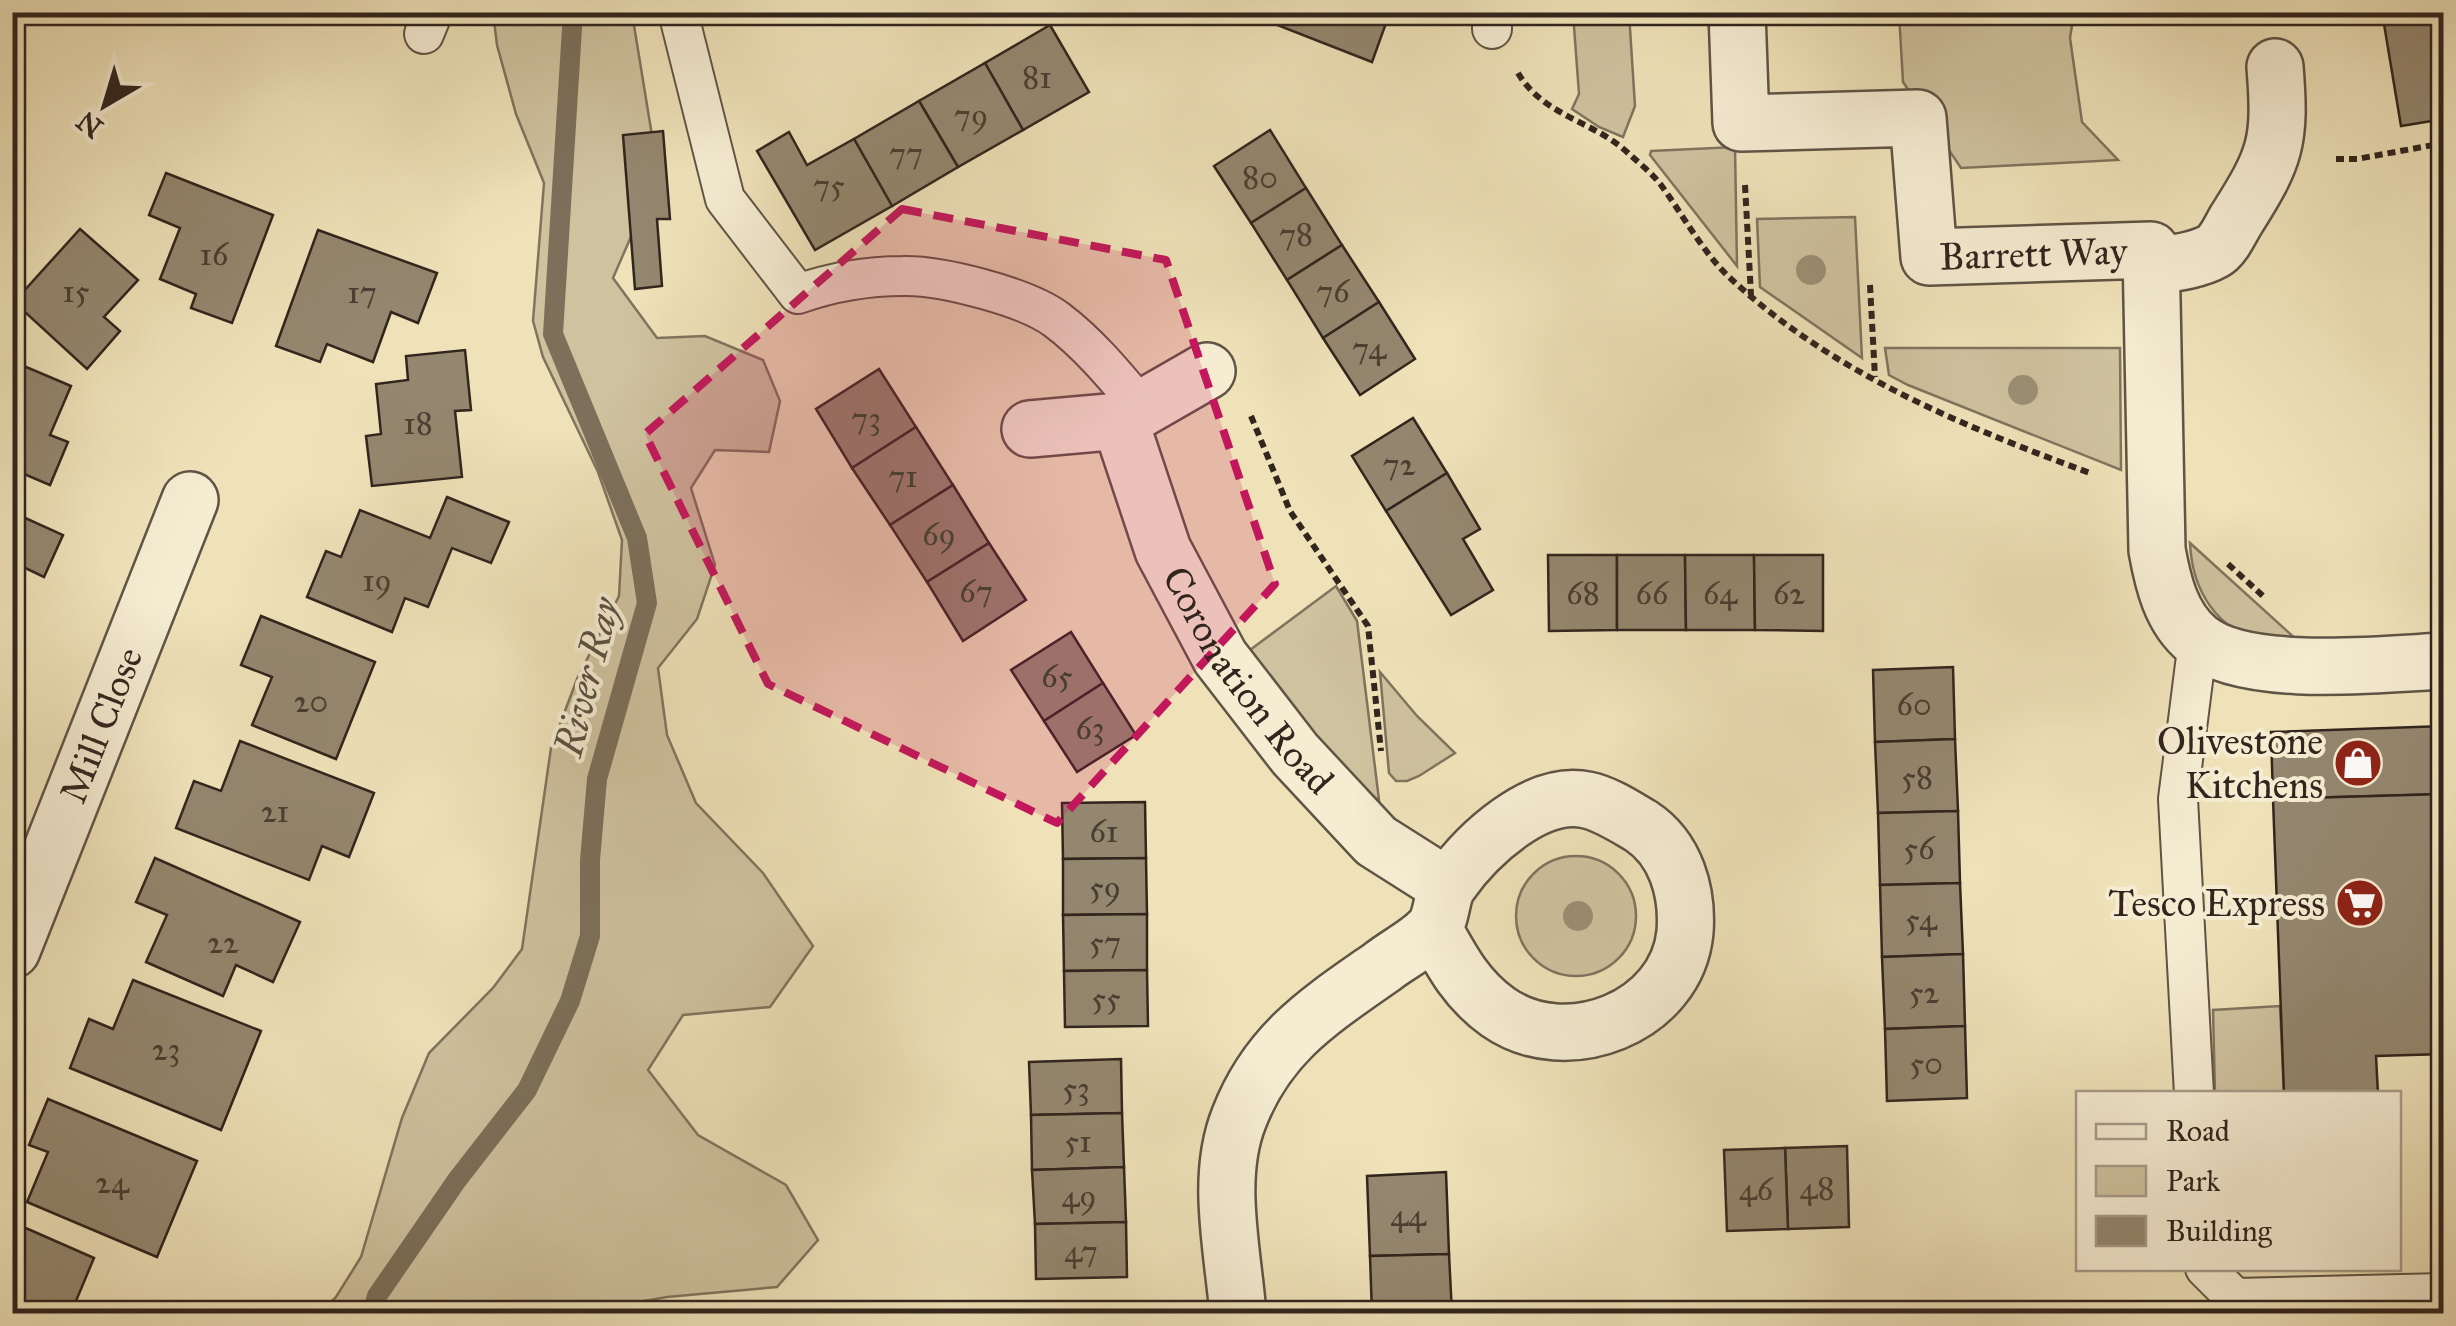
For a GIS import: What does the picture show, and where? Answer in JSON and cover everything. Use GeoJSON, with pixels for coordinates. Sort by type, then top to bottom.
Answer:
{"type":"FeatureCollection","features":[{"type":"Feature","properties":{"kind":"street"},"geometry":{"type":"LineString","coordinates":[[1737,12],[1741,123]]}},
{"type":"Feature","properties":{"kind":"street"},"geometry":{"type":"LineString","coordinates":[[2153,266],[2217,250],[2273,158],[2279,118],[2275,66]]}},
{"type":"Feature","properties":{"kind":"street","name":"Barrett Way"},"geometry":{"type":"LineString","coordinates":[[1741,123],[1918,118],[1929,256],[2152,250],[2157,550],[2164,586],[2178,617],[2198,640]]}},
{"type":"Feature","properties":{"kind":"street"},"geometry":{"type":"LineString","coordinates":[[1030,428],[1131,415],[1207,371]]}},
{"type":"Feature","properties":{"kind":"street","name":"Coronation Road"},"geometry":{"type":"LineString","coordinates":[[1131,415],[1163,550],[1220,657],[1295,754],[1441,908],[1461,979],[1500,1014],[1537,1028],[1579,1034],[1622,1021],[1658,993],[1683,949],[1687,910],[1680,875],[1653,834],[1618,812],[1584,799],[1556,802],[1532,809],[1498,830],[1441,908],[1272,1054],[1238,1120],[1229,1165],[1228,1220],[1238,1314]]}},
{"type":"Feature","properties":{"kind":"street","name":"Mill Close"},"geometry":{"type":"LineString","coordinates":[[12,950],[190,500]]}},
{"type":"Feature","properties":{"kind":"street"},"geometry":{"type":"LineString","coordinates":[[2198,640],[2252,662],[2444,662]]}},
{"type":"Feature","properties":{"kind":"lane"},"geometry":{"type":"LineString","coordinates":[[678,12],[725,199],[798,294],[831,282],[906,275],[1010,295],[1056,318],[1110,370],[1131,415]]}},
{"type":"Feature","properties":{"kind":"lane"},"geometry":{"type":"LineString","coordinates":[[2194,1091],[2178,799],[2198,640]]}},
{"type":"Feature","properties":{"kind":"lane"},"geometry":{"type":"LineString","coordinates":[[2207,1271],[2235,1298],[2444,1293]]}},
{"type":"Feature","properties":{"kind":"path"},"geometry":{"type":"LineString","coordinates":[[1492,21],[1526,86],[1558,114],[1623,148],[1658,181],[1726,275],[1750,295],[1838,359],[1937,414],[2110,480],[2156,504]]}},
{"type":"Feature","properties":{"kind":"path"},"geometry":{"type":"LineString","coordinates":[[1741,123],[1750,295]]}},
{"type":"Feature","properties":{"kind":"path"},"geometry":{"type":"LineString","coordinates":[[2273,158],[2357,159],[2444,143]]}},
{"type":"Feature","properties":{"kind":"path"},"geometry":{"type":"LineString","coordinates":[[1207,371],[1240,390],[1290,511],[1368,626],[1385,792],[1376,841]]}},
{"type":"Feature","properties":{"kind":"path"},"geometry":{"type":"LineString","coordinates":[[2220,557],[2274,606]]}},
{"type":"Feature","properties":{"kind":"highlighted area"},"geometry":{"type":"Polygon","coordinates":[[[902,209],[1166,260],[1275,584],[1057,823],[768,684],[645,434],[902,209]]]}},
{"type":"Feature","properties":{"kind":"green space"},"geometry":{"type":"Polygon","coordinates":[[[493,13],[632,13],[656,160],[633,232],[613,278],[657,338],[705,336],[763,360],[780,401],[769,452],[715,450],[691,488],[715,565],[697,619],[658,668],[667,735],[696,803],[763,873],[813,946],[770,1007],[683,1015],[648,1070],[698,1135],[786,1185],[818,1240],[777,1287],[667,1297],[576,1313],[319,1314],[336,1297],[361,1257],[402,1118],[429,1053],[493,988],[522,949],[551,748],[577,679],[619,596],[622,540],[598,472],[543,357],[533,321],[544,183],[516,114],[497,45],[493,13]]]}},
{"type":"Feature","properties":{"kind":"green space"},"geometry":{"type":"Polygon","coordinates":[[[1573,13],[1629,13],[1635,106],[1623,137],[1572,109],[1579,94],[1573,13]]]}},
{"type":"Feature","properties":{"kind":"green space"},"geometry":{"type":"Polygon","coordinates":[[[1899,13],[2074,13],[2070,38],[2082,122],[2118,160],[1961,168],[1903,82],[1899,13]]]}},
{"type":"Feature","properties":{"kind":"green space"},"geometry":{"type":"Polygon","coordinates":[[[1735,147],[1737,266],[1650,155],[1651,151],[1735,147]]]}},
{"type":"Feature","properties":{"kind":"green space"},"geometry":{"type":"Polygon","coordinates":[[[1855,217],[1862,358],[1760,287],[1757,219],[1855,217]]]}},
{"type":"Feature","properties":{"kind":"green space"},"geometry":{"type":"Polygon","coordinates":[[[1885,348],[2120,348],[2121,470],[1908,385],[1889,375],[1885,348]]]}},
{"type":"Feature","properties":{"kind":"green space"},"geometry":{"type":"Polygon","coordinates":[[[2190,543],[2298,641],[2270,642],[2248,636],[2221,618],[2202,592],[2190,543]]]}},
{"type":"Feature","properties":{"kind":"green space"},"geometry":{"type":"Polygon","coordinates":[[[1336,586],[1357,621],[1379,800],[1366,794],[1242,656],[1336,586]]]}},
{"type":"Feature","properties":{"kind":"green space"},"geometry":{"type":"Polygon","coordinates":[[[1380,672],[1455,753],[1407,781],[1396,781],[1389,773],[1380,672]]]}},
{"type":"Feature","properties":{"kind":"green space"},"geometry":{"type":"Polygon","coordinates":[[[1576,856],[1599,861],[1618,874],[1631,893],[1636,916],[1631,939],[1618,958],[1599,971],[1576,976],[1553,971],[1534,958],[1521,939],[1516,916],[1521,893],[1534,874],[1553,861],[1576,856]]]}},
{"type":"Feature","properties":{"kind":"green space"},"geometry":{"type":"Polygon","coordinates":[[[2280,1006],[2284,1091],[2215,1091],[2213,1010],[2280,1006]]]}},
{"type":"Feature","properties":{"kind":"building"},"geometry":{"type":"Polygon","coordinates":[[[1244,12],[1390,12],[1372,62],[1244,12]]]}},
{"type":"Feature","properties":{"kind":"building"},"geometry":{"type":"Polygon","coordinates":[[[2382,12],[2444,12],[2444,119],[2401,126],[2382,12]]]}},
{"type":"Feature","properties":{"kind":"building"},"geometry":{"type":"Polygon","coordinates":[[[1050,25],[1089,92],[1023,130],[985,63],[1050,25]]]}},
{"type":"Feature","properties":{"kind":"building"},"geometry":{"type":"Polygon","coordinates":[[[985,63],[1023,130],[958,167],[919,101],[985,63]]]}},
{"type":"Feature","properties":{"kind":"building"},"geometry":{"type":"Polygon","coordinates":[[[919,101],[958,167],[892,206],[854,139],[919,101]]]}},
{"type":"Feature","properties":{"kind":"building"},"geometry":{"type":"Polygon","coordinates":[[[1270,130],[1306,188],[1251,223],[1214,166],[1270,130]]]}},
{"type":"Feature","properties":{"kind":"building"},"geometry":{"type":"Polygon","coordinates":[[[663,131],[670,219],[657,219],[662,286],[635,289],[623,135],[663,131]]]}},
{"type":"Feature","properties":{"kind":"building"},"geometry":{"type":"Polygon","coordinates":[[[789,132],[807,165],[854,139],[892,206],[815,250],[757,151],[789,132]]]}},
{"type":"Feature","properties":{"kind":"building"},"geometry":{"type":"Polygon","coordinates":[[[166,173],[273,215],[232,323],[191,308],[196,294],[160,279],[180,228],[149,215],[166,173]]]}},
{"type":"Feature","properties":{"kind":"building"},"geometry":{"type":"Polygon","coordinates":[[[1306,188],[1342,245],[1287,280],[1251,223],[1306,188]]]}},
{"type":"Feature","properties":{"kind":"building"},"geometry":{"type":"Polygon","coordinates":[[[80,229],[138,280],[104,317],[120,331],[87,369],[14,302],[80,229]]]}},
{"type":"Feature","properties":{"kind":"building"},"geometry":{"type":"Polygon","coordinates":[[[318,230],[437,273],[418,323],[391,312],[373,362],[327,344],[320,362],[276,346],[318,230]]]}},
{"type":"Feature","properties":{"kind":"building"},"geometry":{"type":"Polygon","coordinates":[[[1342,245],[1379,302],[1323,338],[1287,280],[1342,245]]]}},
{"type":"Feature","properties":{"kind":"building"},"geometry":{"type":"Polygon","coordinates":[[[1379,302],[1415,359],[1360,395],[1323,338],[1379,302]]]}},
{"type":"Feature","properties":{"kind":"building"},"geometry":{"type":"Polygon","coordinates":[[[465,350],[471,410],[455,411],[462,477],[372,486],[366,436],[381,434],[376,384],[408,380],[406,356],[465,350]]]}},
{"type":"Feature","properties":{"kind":"building"},"geometry":{"type":"Polygon","coordinates":[[[12,361],[71,386],[50,435],[68,442],[50,485],[12,469],[12,361]]]}},
{"type":"Feature","properties":{"kind":"building"},"geometry":{"type":"Polygon","coordinates":[[[879,369],[916,427],[852,468],[816,409],[879,369]]]}},
{"type":"Feature","properties":{"kind":"building"},"geometry":{"type":"Polygon","coordinates":[[[1413,418],[1447,473],[1386,511],[1352,456],[1413,418]]]}},
{"type":"Feature","properties":{"kind":"building"},"geometry":{"type":"Polygon","coordinates":[[[916,427],[953,485],[890,525],[852,468],[916,427]]]}},
{"type":"Feature","properties":{"kind":"building"},"geometry":{"type":"Polygon","coordinates":[[[1447,473],[1480,529],[1463,539],[1493,590],[1451,615],[1386,511],[1447,473]]]}},
{"type":"Feature","properties":{"kind":"building"},"geometry":{"type":"Polygon","coordinates":[[[953,485],[989,543],[927,582],[890,525],[953,485]]]}},
{"type":"Feature","properties":{"kind":"building"},"geometry":{"type":"Polygon","coordinates":[[[447,497],[509,522],[491,563],[452,548],[428,607],[405,598],[392,632],[307,597],[326,551],[341,557],[360,510],[430,538],[447,497]]]}},
{"type":"Feature","properties":{"kind":"building"},"geometry":{"type":"Polygon","coordinates":[[[12,512],[63,535],[44,577],[19,565],[12,580],[12,512]]]}},
{"type":"Feature","properties":{"kind":"building"},"geometry":{"type":"Polygon","coordinates":[[[989,543],[1026,600],[963,641],[927,582],[989,543]]]}},
{"type":"Feature","properties":{"kind":"building"},"geometry":{"type":"Polygon","coordinates":[[[1548,555],[1617,555],[1617,630],[1549,631],[1548,555]]]}},
{"type":"Feature","properties":{"kind":"building"},"geometry":{"type":"Polygon","coordinates":[[[1617,555],[1685,555],[1686,630],[1617,630],[1617,555]]]}},
{"type":"Feature","properties":{"kind":"building"},"geometry":{"type":"Polygon","coordinates":[[[1685,555],[1754,555],[1755,630],[1686,630],[1685,555]]]}},
{"type":"Feature","properties":{"kind":"building"},"geometry":{"type":"Polygon","coordinates":[[[1754,555],[1823,555],[1823,631],[1755,630],[1754,555]]]}},
{"type":"Feature","properties":{"kind":"building"},"geometry":{"type":"Polygon","coordinates":[[[261,616],[375,662],[336,759],[252,725],[272,677],[241,665],[261,616]]]}},
{"type":"Feature","properties":{"kind":"building"},"geometry":{"type":"Polygon","coordinates":[[[1071,632],[1103,683],[1044,721],[1011,670],[1071,632]]]}},
{"type":"Feature","properties":{"kind":"building"},"geometry":{"type":"Polygon","coordinates":[[[1953,667],[1955,739],[1875,742],[1873,670],[1953,667]]]}},
{"type":"Feature","properties":{"kind":"building"},"geometry":{"type":"Polygon","coordinates":[[[1103,683],[1136,735],[1077,772],[1044,721],[1103,683]]]}},
{"type":"Feature","properties":{"kind":"building","name":"Olivestone Kitchens"},"geometry":{"type":"Polygon","coordinates":[[[2444,726],[2444,794],[2273,799],[2271,732],[2444,726]]]}},
{"type":"Feature","properties":{"kind":"building"},"geometry":{"type":"Polygon","coordinates":[[[1955,739],[1958,811],[1878,813],[1875,742],[1955,739]]]}},
{"type":"Feature","properties":{"kind":"building"},"geometry":{"type":"Polygon","coordinates":[[[240,741],[374,793],[349,857],[322,846],[309,880],[176,828],[194,781],[221,791],[240,741]]]}},
{"type":"Feature","properties":{"kind":"building","name":"Tesco Express"},"geometry":{"type":"Polygon","coordinates":[[[2444,794],[2444,1054],[2376,1056],[2378,1091],[2284,1091],[2273,799],[2444,794]]]}},
{"type":"Feature","properties":{"kind":"building"},"geometry":{"type":"Polygon","coordinates":[[[1145,802],[1146,858],[1063,859],[1062,803],[1145,802]]]}},
{"type":"Feature","properties":{"kind":"building"},"geometry":{"type":"Polygon","coordinates":[[[1958,811],[1960,883],[1880,885],[1878,813],[1958,811]]]}},
{"type":"Feature","properties":{"kind":"building"},"geometry":{"type":"Polygon","coordinates":[[[155,858],[300,922],[273,982],[236,965],[223,996],[146,962],[167,915],[136,902],[155,858]]]}},
{"type":"Feature","properties":{"kind":"building"},"geometry":{"type":"Polygon","coordinates":[[[1146,858],[1147,914],[1063,915],[1063,859],[1146,858]]]}},
{"type":"Feature","properties":{"kind":"building"},"geometry":{"type":"Polygon","coordinates":[[[1960,883],[1963,954],[1882,957],[1880,885],[1960,883]]]}},
{"type":"Feature","properties":{"kind":"building"},"geometry":{"type":"Polygon","coordinates":[[[1147,914],[1147,970],[1064,971],[1063,915],[1147,914]]]}},
{"type":"Feature","properties":{"kind":"building"},"geometry":{"type":"Polygon","coordinates":[[[1963,954],[1965,1026],[1885,1029],[1882,957],[1963,954]]]}},
{"type":"Feature","properties":{"kind":"building"},"geometry":{"type":"Polygon","coordinates":[[[1147,970],[1148,1026],[1065,1027],[1064,971],[1147,970]]]}},
{"type":"Feature","properties":{"kind":"building"},"geometry":{"type":"Polygon","coordinates":[[[133,980],[261,1031],[221,1130],[70,1068],[89,1019],[113,1029],[133,980]]]}},
{"type":"Feature","properties":{"kind":"building"},"geometry":{"type":"Polygon","coordinates":[[[1965,1026],[1967,1098],[1887,1101],[1885,1029],[1965,1026]]]}},
{"type":"Feature","properties":{"kind":"building"},"geometry":{"type":"Polygon","coordinates":[[[1121,1059],[1122,1113],[1031,1115],[1029,1062],[1121,1059]]]}},
{"type":"Feature","properties":{"kind":"building"},"geometry":{"type":"Polygon","coordinates":[[[48,1099],[197,1161],[157,1257],[27,1202],[48,1152],[29,1145],[48,1099]]]}},
{"type":"Feature","properties":{"kind":"building"},"geometry":{"type":"Polygon","coordinates":[[[1122,1113],[1124,1167],[1032,1170],[1031,1115],[1122,1113]]]}},
{"type":"Feature","properties":{"kind":"building"},"geometry":{"type":"Polygon","coordinates":[[[1847,1146],[1849,1227],[1788,1229],[1785,1148],[1847,1146]]]}},
{"type":"Feature","properties":{"kind":"building"},"geometry":{"type":"Polygon","coordinates":[[[1785,1148],[1788,1229],[1727,1231],[1724,1150],[1785,1148]]]}},
{"type":"Feature","properties":{"kind":"building"},"geometry":{"type":"Polygon","coordinates":[[[1124,1167],[1126,1222],[1035,1224],[1032,1170],[1124,1167]]]}},
{"type":"Feature","properties":{"kind":"building"},"geometry":{"type":"Polygon","coordinates":[[[1446,1172],[1449,1254],[1370,1256],[1367,1176],[1446,1172]]]}},
{"type":"Feature","properties":{"kind":"building"},"geometry":{"type":"Polygon","coordinates":[[[12,1222],[94,1258],[73,1308],[86,1314],[12,1314],[12,1222]]]}},
{"type":"Feature","properties":{"kind":"building"},"geometry":{"type":"Polygon","coordinates":[[[1126,1222],[1127,1277],[1036,1279],[1035,1224],[1126,1222]]]}},
{"type":"Feature","properties":{"kind":"building"},"geometry":{"type":"Polygon","coordinates":[[[1449,1254],[1452,1314],[1372,1314],[1370,1256],[1449,1254]]]}},
{"type":"Feature","properties":{"kind":"building"},"geometry":{"type":"Polygon","coordinates":[[[1085,1308],[1085,1314],[1011,1314],[1011,1311],[1085,1308]]]}},
{"type":"Feature","properties":{"kind":"waterway","name":"River Ray"},"geometry":{"type":"LineString","coordinates":[[372,1314],[377,1296],[457,1180],[527,1090],[570,1001],[590,936],[590,860],[597,779],[647,603],[637,538],[553,334],[573,12]]}},
{"type":"Feature","properties":{"kind":"place","name":"Olivestone Kitchens"},"geometry":{"type":"Point","coordinates":[2358,763]}},
{"type":"Feature","properties":{"kind":"place","name":"Tesco Express"},"geometry":{"type":"Point","coordinates":[2360,903]}}]}
